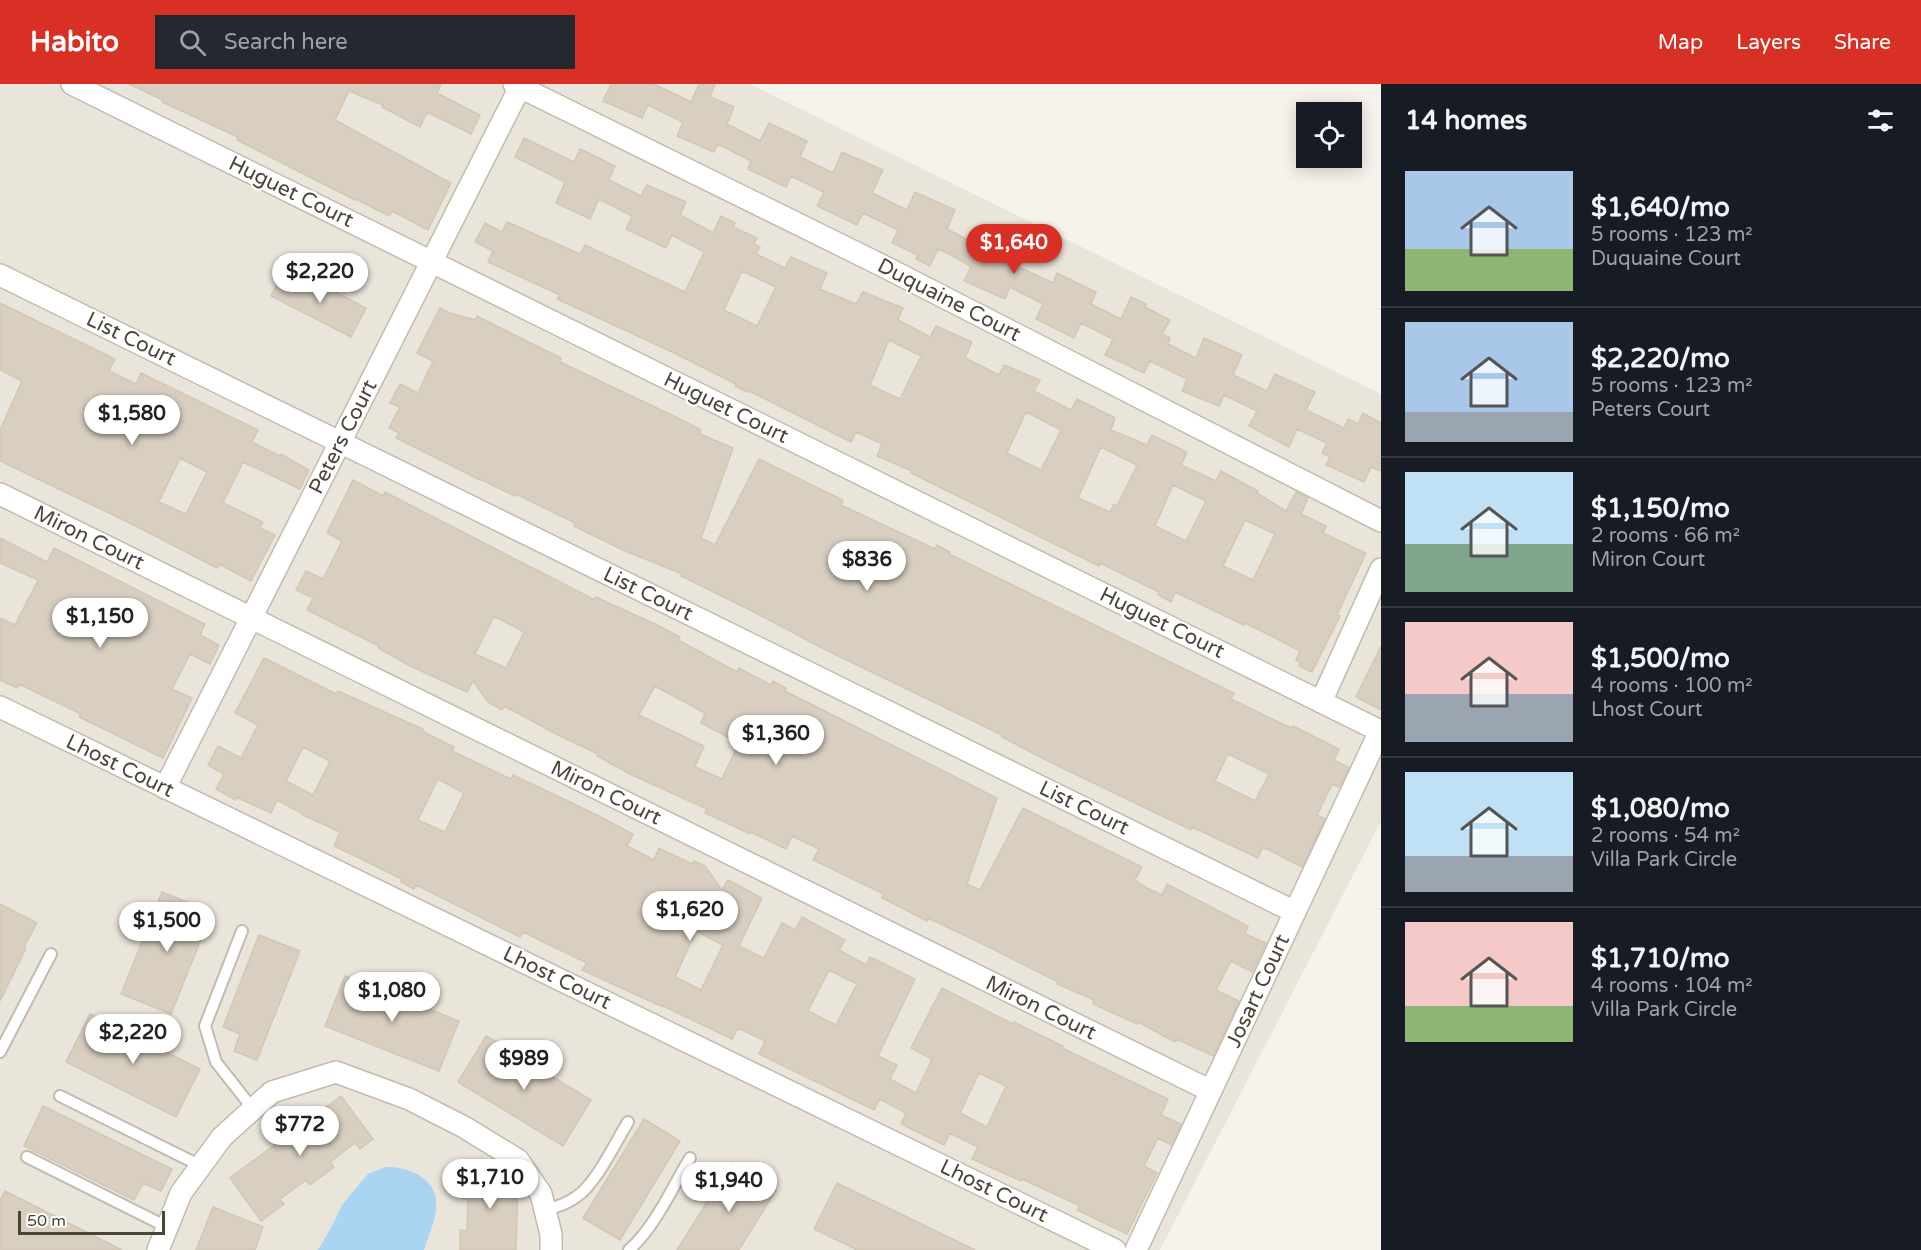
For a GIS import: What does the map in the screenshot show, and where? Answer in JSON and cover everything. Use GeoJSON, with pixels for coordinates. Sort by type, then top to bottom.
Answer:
{"type":"FeatureCollection","features":[{"type":"Feature","properties":{"kind":"street","name":"Huguet Court"},"geometry":{"type":"LineString","coordinates":[[72,84],[1380,731]]}},
{"type":"Feature","properties":{"kind":"street","name":"Peters Court"},"geometry":{"type":"LineString","coordinates":[[165,788],[432,262],[517,85]]}},
{"type":"Feature","properties":{"kind":"street","name":"Duquaine Court"},"geometry":{"type":"LineString","coordinates":[[517,85],[881,265],[1381,522]]}},
{"type":"Feature","properties":{"kind":"street","name":"List Court"},"geometry":{"type":"LineString","coordinates":[[0,275],[1295,912]]}},
{"type":"Feature","properties":{"kind":"street","name":"Miron Court"},"geometry":{"type":"LineString","coordinates":[[0,494],[1211,1091]]}},
{"type":"Feature","properties":{"kind":"street"},"geometry":{"type":"LineString","coordinates":[[1321,702],[1381,569]]}},
{"type":"Feature","properties":{"kind":"street","name":"Lhost Court"},"geometry":{"type":"LineString","coordinates":[[0,707],[1115,1250]]}},
{"type":"Feature","properties":{"kind":"street","name":"Josart Court"},"geometry":{"type":"LineString","coordinates":[[1136,1250],[1380,731]]}},
{"type":"Feature","properties":{"kind":"street"},"geometry":{"type":"LineString","coordinates":[[158,1250],[181,1193],[222,1137],[272,1092],[336,1072],[409,1099],[464,1127],[518,1160],[542,1194],[551,1234],[551,1250]]}},
{"type":"Feature","properties":{"kind":"lane"},"geometry":{"type":"LineString","coordinates":[[242,931],[205,1026],[216,1062],[253,1109]]}},
{"type":"Feature","properties":{"kind":"lane"},"geometry":{"type":"LineString","coordinates":[[0,1052],[51,954]]}},
{"type":"Feature","properties":{"kind":"lane"},"geometry":{"type":"LineString","coordinates":[[60,1096],[201,1166]]}},
{"type":"Feature","properties":{"kind":"lane"},"geometry":{"type":"LineString","coordinates":[[545,1210],[561,1206],[578,1196],[591,1183],[628,1122]]}},
{"type":"Feature","properties":{"kind":"lane"},"geometry":{"type":"LineString","coordinates":[[27,1157],[167,1227]]}},
{"type":"Feature","properties":{"kind":"lane"},"geometry":{"type":"LineString","coordinates":[[629,1250],[651,1225],[690,1158]]}},
{"type":"Feature","properties":{"kind":"shaded area"},"geometry":{"type":"Polygon","coordinates":[[[0,84],[750,84],[1381,394],[1381,821],[1160,1250],[0,1250],[0,84]]]}},
{"type":"Feature","properties":{"kind":"water"},"geometry":{"type":"Polygon","coordinates":[[[385,1167],[413,1172],[428,1182],[433,1190],[436,1209],[424,1250],[317,1250],[342,1205],[368,1174],[385,1167]]]}},
{"type":"Feature","properties":{"kind":"building"},"geometry":{"type":"Polygon","coordinates":[[[129,84],[441,84],[437,93],[480,115],[471,134],[427,112],[420,127],[382,107],[383,105],[349,91],[335,120],[451,183],[428,230],[392,211],[389,216],[355,200],[237,140],[238,137],[129,84]]]}},
{"type":"Feature","properties":{"kind":"building"},"geometry":{"type":"Polygon","coordinates":[[[611,84],[654,84],[691,102],[699,84],[715,84],[710,97],[734,107],[727,124],[760,141],[769,123],[807,141],[800,157],[833,173],[842,152],[883,170],[872,193],[907,210],[915,192],[955,210],[947,229],[980,246],[989,227],[1029,244],[1019,267],[1053,283],[1057,273],[1096,292],[1091,304],[1121,319],[1131,297],[1146,304],[1145,307],[1170,320],[1162,334],[1170,338],[1168,344],[1196,358],[1204,338],[1242,355],[1233,375],[1267,391],[1275,374],[1315,392],[1306,410],[1344,428],[1348,419],[1358,424],[1363,413],[1381,423],[1381,471],[1371,467],[1364,482],[1326,465],[1330,457],[1322,453],[1327,443],[1297,429],[1289,447],[1249,426],[1257,411],[1224,395],[1219,406],[1182,391],[1187,379],[1150,361],[1144,373],[1105,355],[1113,339],[1081,323],[1074,338],[1036,319],[1043,304],[1010,287],[1005,299],[964,281],[971,267],[957,258],[938,249],[930,266],[916,259],[918,255],[892,243],[898,230],[863,213],[857,225],[817,206],[824,192],[791,176],[786,187],[748,169],[751,161],[718,144],[714,152],[677,136],[683,122],[648,105],[642,118],[603,101],[611,84]]]}},
{"type":"Feature","properties":{"kind":"building"},"geometry":{"type":"Polygon","coordinates":[[[524,138],[574,162],[580,149],[615,166],[609,180],[641,196],[647,185],[686,202],[680,215],[713,233],[721,216],[735,223],[733,227],[757,238],[754,244],[760,247],[756,254],[785,268],[791,257],[827,273],[820,289],[856,304],[863,292],[903,308],[898,320],[930,337],[936,326],[972,342],[965,358],[999,375],[1004,365],[1040,380],[1034,391],[1071,410],[1077,399],[1115,418],[1111,430],[1147,445],[1152,435],[1187,452],[1181,465],[1216,481],[1221,471],[1258,491],[1257,493],[1286,511],[1296,492],[1308,498],[1301,514],[1326,526],[1323,533],[1366,553],[1337,615],[1340,616],[1312,672],[1299,666],[1301,662],[1296,660],[1300,651],[1245,623],[1244,625],[1175,592],[1171,602],[1158,595],[1159,592],[1100,563],[1099,566],[911,473],[912,471],[877,456],[882,444],[856,432],[851,442],[735,386],[736,384],[668,350],[557,299],[560,295],[488,262],[493,251],[475,242],[485,223],[502,232],[507,222],[580,254],[585,245],[685,292],[704,252],[672,235],[666,248],[626,229],[632,216],[599,199],[590,219],[556,203],[565,182],[515,157],[524,138]],[[742,271],[724,310],[757,326],[776,287],[742,271]],[[889,340],[870,385],[900,399],[921,356],[889,340]],[[1026,412],[1007,453],[1041,470],[1061,430],[1026,412]],[[1101,447],[1078,498],[1110,512],[1114,504],[1117,506],[1137,465],[1101,447]],[[1173,485],[1155,526],[1186,541],[1206,501],[1173,485]],[[1245,520],[1223,566],[1253,580],[1275,534],[1245,520]]]}},
{"type":"Feature","properties":{"kind":"building"},"geometry":{"type":"Polygon","coordinates":[[[284,271],[324,291],[326,287],[366,308],[351,337],[271,296],[284,271]]]}},
{"type":"Feature","properties":{"kind":"building"},"geometry":{"type":"Polygon","coordinates":[[[0,303],[115,359],[109,371],[136,384],[141,373],[258,430],[252,442],[280,456],[281,454],[309,470],[300,489],[243,462],[223,503],[263,522],[260,528],[275,535],[251,581],[219,564],[217,568],[132,524],[0,461],[0,430],[22,381],[0,370],[0,303]],[[180,458],[159,502],[186,514],[207,472],[180,458]]]}},
{"type":"Feature","properties":{"kind":"building"},"geometry":{"type":"Polygon","coordinates":[[[440,308],[475,320],[477,316],[561,358],[560,362],[680,419],[701,430],[700,434],[733,448],[701,538],[715,545],[759,459],[843,500],[841,505],[935,549],[937,545],[950,552],[949,554],[1234,693],[1231,699],[1339,749],[1334,760],[1349,768],[1339,787],[1332,784],[1317,815],[1325,819],[1302,867],[1263,847],[1258,858],[1192,827],[1191,830],[824,649],[681,576],[682,574],[623,550],[574,526],[575,523],[516,494],[515,496],[480,480],[396,438],[399,433],[389,428],[400,407],[390,403],[400,384],[418,393],[433,361],[417,353],[440,308]],[[1228,754],[1215,781],[1255,801],[1269,774],[1228,754]]]}},
{"type":"Feature","properties":{"kind":"building"},"geometry":{"type":"Polygon","coordinates":[[[353,480],[383,496],[385,492],[595,600],[596,597],[657,625],[680,637],[678,640],[737,672],[739,668],[771,685],[773,681],[786,688],[785,691],[997,798],[967,884],[980,890],[1023,808],[1142,867],[1135,880],[1147,888],[1162,895],[1167,884],[1248,926],[1245,934],[1266,943],[1252,972],[1231,961],[1216,990],[1239,1001],[1213,1056],[1177,1039],[1175,1042],[1138,1022],[1137,1024],[1093,1004],[1094,1000],[1057,984],[1058,982],[987,946],[928,918],[927,921],[882,898],[884,894],[813,860],[819,849],[792,836],[786,849],[705,813],[707,809],[632,775],[597,756],[598,754],[504,706],[502,710],[489,703],[473,681],[467,692],[410,666],[378,648],[379,646],[307,610],[313,598],[296,590],[306,571],[323,579],[342,541],[327,533],[353,480]],[[494,616],[475,654],[506,668],[524,632],[494,616]],[[655,686],[639,715],[704,746],[695,767],[722,779],[739,743],[701,723],[705,713],[655,686]]]}},
{"type":"Feature","properties":{"kind":"building"},"geometry":{"type":"Polygon","coordinates":[[[0,538],[47,562],[54,548],[205,624],[200,635],[219,645],[210,664],[190,654],[172,689],[192,698],[163,758],[79,717],[81,714],[19,684],[17,688],[0,680],[0,618],[15,625],[38,580],[0,563],[0,538]]]}},
{"type":"Feature","properties":{"kind":"building"},"geometry":{"type":"Polygon","coordinates":[[[1381,646],[1381,710],[1356,697],[1381,646]]]}},
{"type":"Feature","properties":{"kind":"building"},"geometry":{"type":"Polygon","coordinates":[[[264,658],[336,694],[338,691],[423,729],[422,731],[454,747],[452,751],[511,779],[513,775],[597,815],[633,834],[627,846],[654,860],[659,848],[692,864],[694,861],[705,866],[722,890],[728,880],[762,898],[739,946],[764,958],[782,923],[795,930],[802,917],[845,940],[839,950],[866,965],[870,957],[915,979],[878,1056],[897,1065],[890,1079],[916,1093],[932,1059],[911,1048],[942,988],[1168,1099],[1161,1115],[1181,1124],[1171,1145],[1158,1138],[1144,1166],[1157,1173],[1127,1234],[1077,1210],[1080,1206],[972,1159],[978,1147],[950,1133],[944,1145],[901,1124],[906,1113],[880,1099],[874,1110],[759,1054],[765,1041],[738,1028],[732,1039],[582,970],[587,963],[523,932],[520,937],[416,885],[414,889],[401,882],[402,879],[334,846],[340,832],[277,800],[271,813],[236,797],[235,800],[216,789],[224,774],[208,765],[218,746],[241,758],[258,725],[235,713],[264,658]],[[303,747],[286,781],[313,795],[330,761],[303,747]],[[438,779],[418,820],[445,832],[464,793],[438,779]],[[696,931],[675,977],[701,990],[723,945],[696,931]],[[829,970],[808,1011],[836,1025],[857,984],[829,970]],[[979,1073],[960,1113],[987,1127],[1006,1086],[979,1073]]]}},
{"type":"Feature","properties":{"kind":"building"},"geometry":{"type":"Polygon","coordinates":[[[162,892],[212,912],[171,1014],[121,994],[162,892]]]}},
{"type":"Feature","properties":{"kind":"building"},"geometry":{"type":"Polygon","coordinates":[[[0,904],[37,923],[0,1001],[0,904]]]}},
{"type":"Feature","properties":{"kind":"building"},"geometry":{"type":"Polygon","coordinates":[[[259,935],[300,951],[257,1060],[234,1051],[240,1034],[223,1027],[259,935]]]}},
{"type":"Feature","properties":{"kind":"building"},"geometry":{"type":"Polygon","coordinates":[[[345,976],[459,1021],[439,1071],[325,1026],[345,976]]]}},
{"type":"Feature","properties":{"kind":"building"},"geometry":{"type":"Polygon","coordinates":[[[90,1014],[200,1069],[176,1117],[66,1062],[90,1014]]]}},
{"type":"Feature","properties":{"kind":"building"},"geometry":{"type":"Polygon","coordinates":[[[486,1036],[591,1100],[563,1146],[458,1082],[486,1036]]]}},
{"type":"Feature","properties":{"kind":"building"},"geometry":{"type":"Polygon","coordinates":[[[341,1096],[373,1139],[360,1149],[355,1143],[330,1162],[334,1167],[310,1185],[306,1180],[280,1199],[284,1204],[261,1221],[230,1178],[341,1096]]]}},
{"type":"Feature","properties":{"kind":"building"},"geometry":{"type":"Polygon","coordinates":[[[43,1106],[172,1169],[161,1191],[143,1183],[134,1200],[24,1146],[43,1106]]]}},
{"type":"Feature","properties":{"kind":"building"},"geometry":{"type":"Polygon","coordinates":[[[644,1119],[680,1141],[620,1240],[583,1218],[644,1119]]]}},
{"type":"Feature","properties":{"kind":"building"},"geometry":{"type":"Polygon","coordinates":[[[732,1162],[776,1190],[739,1250],[677,1250],[732,1162]]]}},
{"type":"Feature","properties":{"kind":"building"},"geometry":{"type":"Polygon","coordinates":[[[463,1168],[504,1169],[504,1174],[510,1174],[509,1181],[518,1182],[516,1250],[460,1250],[460,1230],[467,1231],[468,1199],[462,1198],[463,1168]]]}},
{"type":"Feature","properties":{"kind":"building"},"geometry":{"type":"Polygon","coordinates":[[[837,1183],[975,1250],[857,1250],[814,1229],[837,1183]]]}},
{"type":"Feature","properties":{"kind":"building"},"geometry":{"type":"Polygon","coordinates":[[[5,1191],[122,1250],[0,1250],[0,1200],[5,1191]]]}},
{"type":"Feature","properties":{"kind":"building"},"geometry":{"type":"Polygon","coordinates":[[[213,1207],[263,1227],[255,1250],[196,1250],[213,1207]]]}}]}
